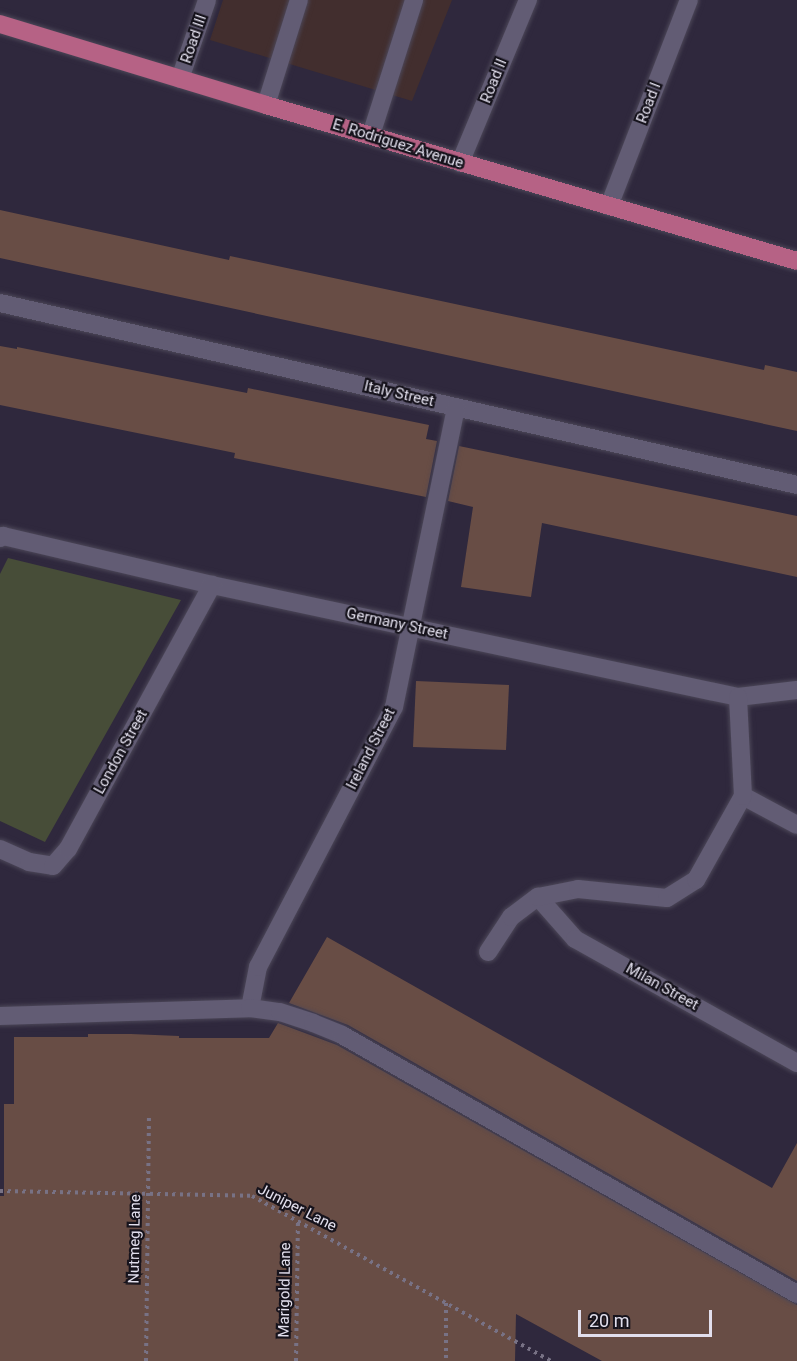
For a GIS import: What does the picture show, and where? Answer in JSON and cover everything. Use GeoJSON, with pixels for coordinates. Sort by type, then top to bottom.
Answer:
{"type":"FeatureCollection","features":[{"type":"Feature","properties":{"kind":"main road","name":"E. Rodriguez Avenue"},"geometry":{"type":"LineString","coordinates":[[0,24],[460,163],[797,261]]}},
{"type":"Feature","properties":{"kind":"street","name":"Road III"},"geometry":{"type":"LineString","coordinates":[[180,79],[207,0]]}},
{"type":"Feature","properties":{"kind":"street"},"geometry":{"type":"LineString","coordinates":[[266,105],[299,0]]}},
{"type":"Feature","properties":{"kind":"street"},"geometry":{"type":"LineString","coordinates":[[371,135],[414,0]]}},
{"type":"Feature","properties":{"kind":"street","name":"Road II"},"geometry":{"type":"LineString","coordinates":[[460,163],[528,0]]}},
{"type":"Feature","properties":{"kind":"street","name":"Road I"},"geometry":{"type":"LineString","coordinates":[[609,206],[689,0]]}},
{"type":"Feature","properties":{"kind":"street","name":"Italy Street"},"geometry":{"type":"LineString","coordinates":[[0,303],[797,485]]}},
{"type":"Feature","properties":{"kind":"street","name":"Ireland Street"},"geometry":{"type":"LineString","coordinates":[[250,1008],[258,967],[394,707],[456,407]]}},
{"type":"Feature","properties":{"kind":"street","name":"Germany Street"},"geometry":{"type":"LineString","coordinates":[[0,538],[3,536],[212,585],[738,697],[797,690]]}},
{"type":"Feature","properties":{"kind":"street","name":"London Street"},"geometry":{"type":"LineString","coordinates":[[0,849],[29,862],[53,866],[68,849],[212,585]]}},
{"type":"Feature","properties":{"kind":"street"},"geometry":{"type":"LineString","coordinates":[[488,952],[511,917],[538,897],[578,889],[667,898],[696,880],[743,796],[738,697]]}},
{"type":"Feature","properties":{"kind":"street"},"geometry":{"type":"LineString","coordinates":[[743,796],[797,825]]}},
{"type":"Feature","properties":{"kind":"street","name":"Milan Street"},"geometry":{"type":"LineString","coordinates":[[538,897],[575,939],[797,1063]]}},
{"type":"Feature","properties":{"kind":"street"},"geometry":{"type":"LineString","coordinates":[[0,1016],[250,1008],[280,1012],[342,1035],[797,1294]]}},
{"type":"Feature","properties":{"kind":"path","name":"Nutmeg Lane"},"geometry":{"type":"LineString","coordinates":[[146,1361],[149,1117]]}},
{"type":"Feature","properties":{"kind":"path","name":"Juniper Lane"},"geometry":{"type":"LineString","coordinates":[[0,1191],[252,1196],[551,1361]]}},
{"type":"Feature","properties":{"kind":"path","name":"Marigold Lane"},"geometry":{"type":"LineString","coordinates":[[296,1361],[298,1220]]}},
{"type":"Feature","properties":{"kind":"path"},"geometry":{"type":"LineString","coordinates":[[446,1303],[446,1361]]}},
{"type":"Feature","properties":{"kind":"shaded area"},"geometry":{"type":"Polygon","coordinates":[[[223,0],[452,0],[412,101],[210,40],[223,0]]]}},
{"type":"Feature","properties":{"kind":"green space"},"geometry":{"type":"Polygon","coordinates":[[[8,558],[181,600],[45,842],[0,821],[0,574],[8,558]]]}},
{"type":"Feature","properties":{"kind":"building"},"geometry":{"type":"Polygon","coordinates":[[[0,210],[229,260],[230,256],[764,370],[765,365],[797,372],[797,431],[0,258],[0,210]]]}},
{"type":"Feature","properties":{"kind":"building"},"geometry":{"type":"Polygon","coordinates":[[[0,346],[17,349],[17,347],[247,393],[248,388],[429,425],[426,439],[437,441],[426,497],[234,458],[235,453],[0,405],[0,346]]]}},
{"type":"Feature","properties":{"kind":"building"},"geometry":{"type":"Polygon","coordinates":[[[459,446],[797,516],[797,577],[542,523],[531,597],[461,587],[473,507],[448,501],[459,446]]]}},
{"type":"Feature","properties":{"kind":"building"},"geometry":{"type":"Polygon","coordinates":[[[416,681],[509,685],[506,750],[413,747],[416,681]]]}},
{"type":"Feature","properties":{"kind":"building"},"geometry":{"type":"Polygon","coordinates":[[[327,937],[772,1188],[797,1143],[797,1281],[348,1025],[289,1003],[327,937]]]}},
{"type":"Feature","properties":{"kind":"building"},"geometry":{"type":"Polygon","coordinates":[[[278,1023],[337,1045],[797,1305],[797,1361],[602,1361],[516,1314],[515,1361],[0,1361],[0,1196],[4,1196],[4,1104],[14,1104],[14,1037],[88,1037],[88,1034],[131,1034],[179,1036],[179,1038],[269,1038],[278,1023]]]}}]}
